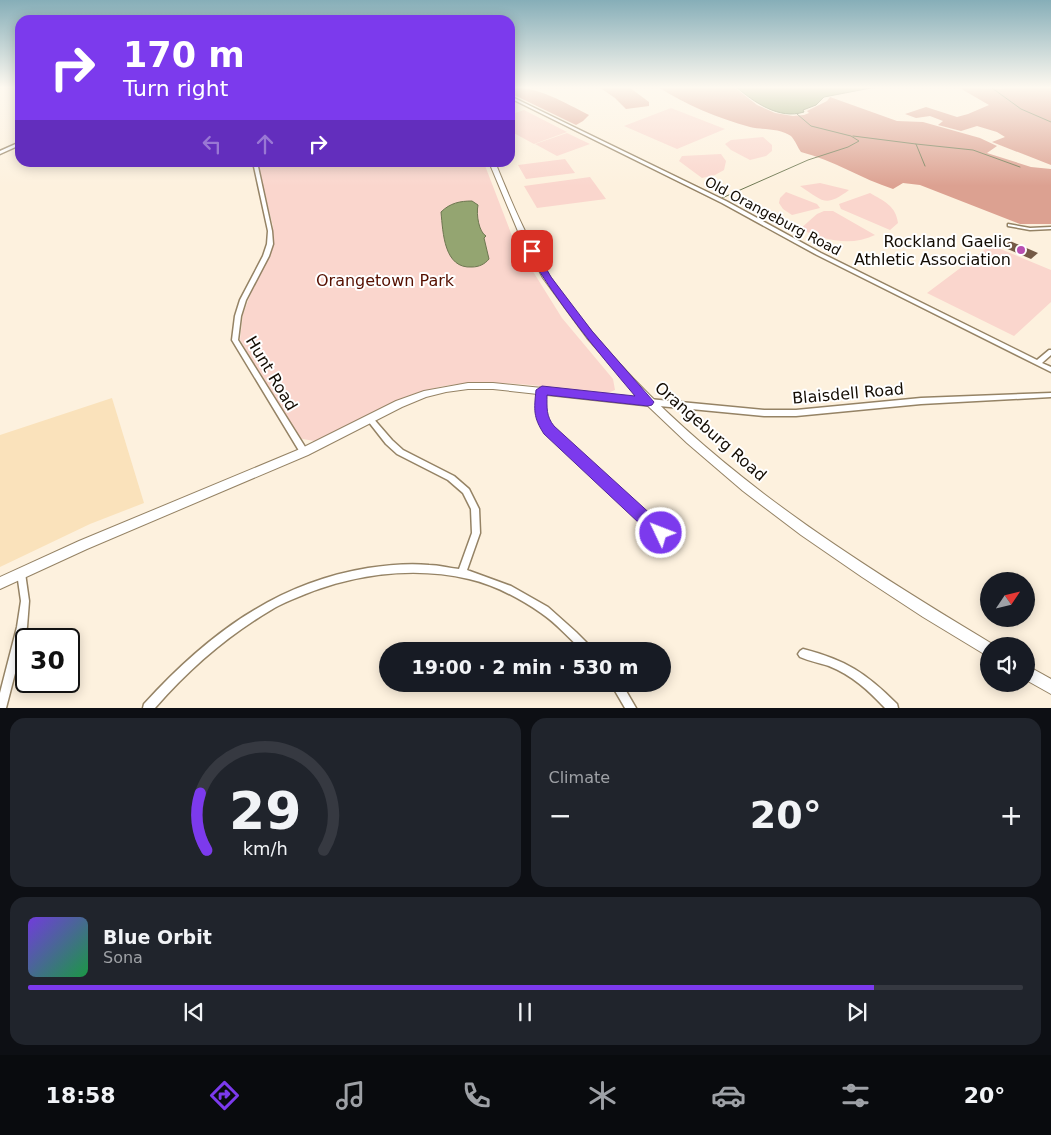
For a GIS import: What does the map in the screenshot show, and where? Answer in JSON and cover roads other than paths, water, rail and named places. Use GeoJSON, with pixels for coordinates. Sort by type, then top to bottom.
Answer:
{"type":"FeatureCollection","features":[{"type":"Feature","properties":{"kind":"main road","name":"Orangeburg Road"},"geometry":{"type":"LineString","coordinates":[[494,167],[519,228],[547,278],[588,333],[648,402],[733,476],[806,532],[879,581],[980,644]]}},
{"type":"Feature","properties":{"kind":"main road"},"geometry":{"type":"LineString","coordinates":[[0,583],[83,544],[304,452],[424,394],[446,388],[493,386],[648,402]]}},
{"type":"Feature","properties":{"kind":"main road"},"geometry":{"type":"LineString","coordinates":[[1035,678],[1050,687]]}},
{"type":"Feature","properties":{"kind":"street","name":"Old Orangeburg Road"},"geometry":{"type":"LineString","coordinates":[[557,120],[724,202],[819,254],[1051,370]]}},
{"type":"Feature","properties":{"kind":"street"},"geometry":{"type":"LineString","coordinates":[[0,153],[15,146]]}},
{"type":"Feature","properties":{"kind":"street","name":"Hunt Road"},"geometry":{"type":"LineString","coordinates":[[256,167],[270,231],[270,244],[266,256],[243,300],[238,316],[235,340],[304,452]]}},
{"type":"Feature","properties":{"kind":"street"},"geometry":{"type":"LineString","coordinates":[[1010,225],[1030,229],[1051,228]]}},
{"type":"Feature","properties":{"kind":"street"},"geometry":{"type":"LineString","coordinates":[[1038,363],[1051,352]]}},
{"type":"Feature","properties":{"kind":"street"},"geometry":{"type":"LineString","coordinates":[[542,390],[540,412],[549,430],[661,533]]}},
{"type":"Feature","properties":{"kind":"street","name":"Blaisdell Road"},"geometry":{"type":"LineString","coordinates":[[648,402],[746,412],[796,413],[921,400],[1051,395]]}},
{"type":"Feature","properties":{"kind":"street"},"geometry":{"type":"LineString","coordinates":[[370,419],[400,452],[452,478],[466,490],[475,509],[476,533],[462,573]]}},
{"type":"Feature","properties":{"kind":"street"},"geometry":{"type":"LineString","coordinates":[[148,708],[172,680],[202,652],[235,627],[301,590],[334,578],[364,571],[417,568],[462,573],[492,582],[517,593],[544,610],[579,642]]}},
{"type":"Feature","properties":{"kind":"street"},"geometry":{"type":"LineString","coordinates":[[1,708],[22,627],[25,601],[20,573]]}},
{"type":"Feature","properties":{"kind":"street"},"geometry":{"type":"LineString","coordinates":[[803,654],[824,658],[846,667],[873,687],[893,708]]}},
{"type":"Feature","properties":{"kind":"street"},"geometry":{"type":"LineString","coordinates":[[621,692],[631,708]]}},
{"type":"Feature","properties":{"kind":"waterway"},"geometry":{"type":"LineString","coordinates":[[722,198],[808,160],[848,147],[859,141],[851,136],[811,126],[804,120]]}},
{"type":"Feature","properties":{"kind":"waterway"},"geometry":{"type":"LineString","coordinates":[[1046,120],[1051,122]]}},
{"type":"Feature","properties":{"kind":"waterway"},"geometry":{"type":"LineString","coordinates":[[853,136],[916,144]]}},
{"type":"Feature","properties":{"kind":"waterway"},"geometry":{"type":"LineString","coordinates":[[916,144],[973,150],[1020,167]]}},
{"type":"Feature","properties":{"kind":"waterway"},"geometry":{"type":"LineString","coordinates":[[916,144],[925,166]]}},
{"type":"Feature","properties":{"kind":"place","name":"Rockland Gaelic Athletic Association"},"geometry":{"type":"Point","coordinates":[1021,250]}},
{"type":"Feature","properties":{"kind":"park label","name":"Orangetown Park"},"geometry":{"type":"Point","coordinates":[385,280]}}]}
